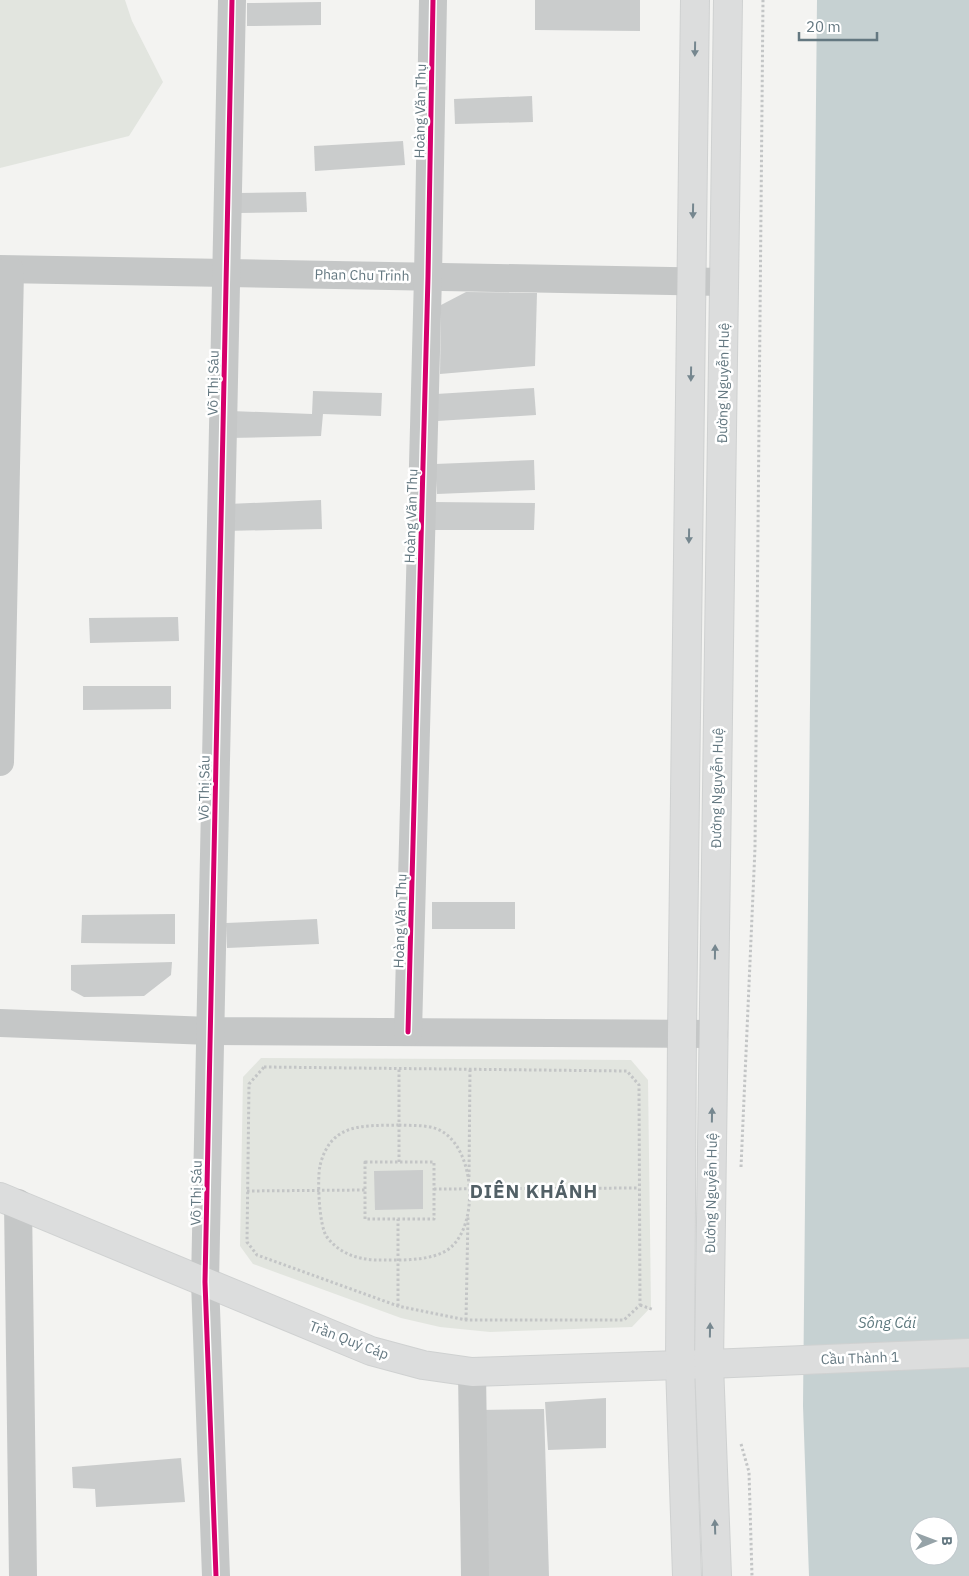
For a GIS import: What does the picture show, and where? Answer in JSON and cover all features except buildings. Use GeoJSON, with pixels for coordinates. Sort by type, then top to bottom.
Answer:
{"type":"FeatureCollection","features":[{"type":"Feature","properties":{"kind":"main road"},"geometry":{"type":"LineString","coordinates":[[687,1576],[680,1365],[682,1034],[695,0]]}},
{"type":"Feature","properties":{"kind":"main road","name":"Đường Nguyễn Huệ"},"geometry":{"type":"LineString","coordinates":[[716,1576],[709,1364],[728,0]]}},
{"type":"Feature","properties":{"kind":"main road","name":"Trần Quý Cáp"},"geometry":{"type":"LineString","coordinates":[[9,1200],[371,1351],[423,1365],[472,1372],[752,1362]]}},
{"type":"Feature","properties":{"kind":"main road","name":"Cầu Thành 1"},"geometry":{"type":"LineString","coordinates":[[752,1362],[969,1353]]}},
{"type":"Feature","properties":{"kind":"street","name":"Võ Thị Sáu"},"geometry":{"type":"LineString","coordinates":[[216,1576],[205,1282],[232,0]]}},
{"type":"Feature","properties":{"kind":"street","name":"Hoàng Văn Thụ"},"geometry":{"type":"LineString","coordinates":[[408,1032],[428,276],[433,0]]}},
{"type":"Feature","properties":{"kind":"street","name":"Phan Chu Trinh"},"geometry":{"type":"LineString","coordinates":[[5,270],[724,282]]}},
{"type":"Feature","properties":{"kind":"street"},"geometry":{"type":"LineString","coordinates":[[0,762],[5,270]]}},
{"type":"Feature","properties":{"kind":"street"},"geometry":{"type":"LineString","coordinates":[[0,1023],[210,1031],[714,1034]]}},
{"type":"Feature","properties":{"kind":"street"},"geometry":{"type":"LineString","coordinates":[[9,1200],[10,1278],[23,1576]]}},
{"type":"Feature","properties":{"kind":"street"},"geometry":{"type":"LineString","coordinates":[[472,1372],[475,1576]]}},
{"type":"Feature","properties":{"kind":"path"},"geometry":{"type":"LineString","coordinates":[[741,1172],[755,848],[763,0]]}},
{"type":"Feature","properties":{"kind":"path"},"geometry":{"type":"LineString","coordinates":[[264,1067],[399,1068],[627,1071],[639,1085],[640,1305],[624,1320],[466,1320],[398,1306],[257,1255],[247,1242],[249,1084],[264,1067]]}},
{"type":"Feature","properties":{"kind":"path"},"geometry":{"type":"LineString","coordinates":[[398,1162],[399,1068]]}},
{"type":"Feature","properties":{"kind":"path"},"geometry":{"type":"LineString","coordinates":[[466,1320],[470,1069]]}},
{"type":"Feature","properties":{"kind":"path"},"geometry":{"type":"LineString","coordinates":[[399,1125],[428,1126],[443,1132],[457,1145],[466,1166],[469,1189],[467,1215],[462,1232],[450,1248],[437,1255],[423,1258],[375,1260],[356,1257],[339,1250],[325,1235],[320,1213],[319,1167],[327,1148],[337,1136],[353,1128],[399,1125]]}},
{"type":"Feature","properties":{"kind":"path"},"geometry":{"type":"LineString","coordinates":[[365,1162],[398,1162],[434,1162],[434,1219],[365,1219],[365,1162]]}},
{"type":"Feature","properties":{"kind":"path"},"geometry":{"type":"LineString","coordinates":[[434,1190],[639,1188]]}},
{"type":"Feature","properties":{"kind":"path"},"geometry":{"type":"LineString","coordinates":[[248,1191],[319,1192],[365,1190]]}},
{"type":"Feature","properties":{"kind":"path"},"geometry":{"type":"LineString","coordinates":[[398,1219],[398,1306]]}},
{"type":"Feature","properties":{"kind":"shaded area"},"geometry":{"type":"Polygon","coordinates":[[[0,0],[125,0],[132,21],[163,82],[129,136],[0,168],[0,0]]]}},
{"type":"Feature","properties":{"kind":"shaded area"},"geometry":{"type":"Polygon","coordinates":[[[261,1058],[631,1060],[648,1080],[651,1307],[632,1327],[490,1332],[440,1327],[401,1318],[253,1264],[240,1246],[243,1077],[261,1058]]]}},
{"type":"Feature","properties":{"kind":"water","name":"Sông Cái"},"geometry":{"type":"Polygon","coordinates":[[[817,0],[969,0],[969,1576],[809,1576],[803,1406],[817,0]]]}},
{"type":"Feature","properties":{"kind":"cycle path"},"geometry":{"type":"LineString","coordinates":[[216,1576],[205,1282],[232,0]]}},
{"type":"Feature","properties":{"kind":"cycle path"},"geometry":{"type":"LineString","coordinates":[[408,1032],[428,276],[433,0]]}},
{"type":"Feature","properties":{"kind":"district","name":"DIÊN KHÁNH"},"geometry":{"type":"Point","coordinates":[534,1191]}}]}
